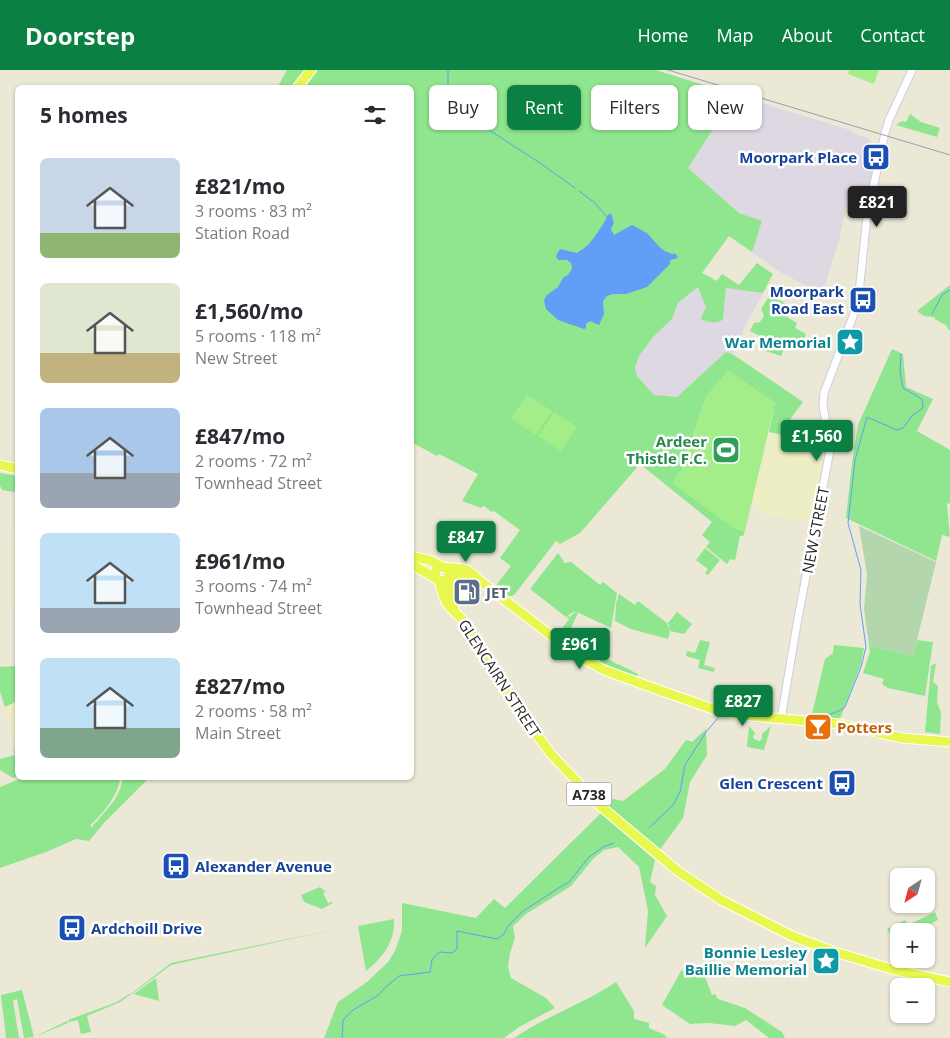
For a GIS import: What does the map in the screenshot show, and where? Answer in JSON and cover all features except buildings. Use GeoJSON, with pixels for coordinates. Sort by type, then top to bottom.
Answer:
{"type":"FeatureCollection","features":[{"type":"Feature","properties":{"kind":"main road"},"geometry":{"type":"LineString","coordinates":[[299,85],[311,70]]}},
{"type":"Feature","properties":{"kind":"main road"},"geometry":{"type":"LineString","coordinates":[[0,466],[15,468]]}},
{"type":"Feature","properties":{"kind":"main road"},"geometry":{"type":"LineString","coordinates":[[414,557],[429,560],[446,570]]}},
{"type":"Feature","properties":{"kind":"main road"},"geometry":{"type":"LineString","coordinates":[[414,566],[438,580]]}},
{"type":"Feature","properties":{"kind":"main road"},"geometry":{"type":"LineString","coordinates":[[438,580],[435,575],[436,571],[465,568],[567,648],[584,659],[622,677],[710,708],[741,715],[840,724],[902,738],[950,742]]}},
{"type":"Feature","properties":{"kind":"main road","name":"GLENCAIRN STREET"},"geometry":{"type":"LineString","coordinates":[[446,570],[451,600],[455,611]]}},
{"type":"Feature","properties":{"kind":"main road","name":"GLENCAIRN STREET"},"geometry":{"type":"LineString","coordinates":[[438,580],[444,599],[449,607],[455,611],[467,626],[512,701],[551,754],[600,805],[679,872],[721,900],[792,936],[835,952],[891,969],[950,982]]}},
{"type":"Feature","properties":{"kind":"street","name":"NEW STREET"},"geometry":{"type":"LineString","coordinates":[[782,719],[798,618],[830,450],[823,405],[824,393],[854,316],[860,289],[867,216],[885,136],[912,70]]}},
{"type":"Feature","properties":{"kind":"shaded area"},"geometry":{"type":"Polygon","coordinates":[[[762,103],[850,130],[855,134],[868,138],[876,152],[866,203],[848,200],[838,244],[822,294],[780,272],[752,252],[762,221],[739,213],[688,168],[712,130],[762,130],[762,103]]]}},
{"type":"Feature","properties":{"kind":"shaded area"},"geometry":{"type":"Polygon","coordinates":[[[699,287],[706,307],[701,318],[723,319],[726,288],[763,293],[746,324],[733,354],[726,352],[677,397],[654,395],[637,376],[635,368],[639,356],[654,336],[672,319],[678,303],[699,287]]]}},
{"type":"Feature","properties":{"kind":"shaded area"},"geometry":{"type":"Polygon","coordinates":[[[769,432],[826,442],[811,522],[764,514],[752,505],[769,432]]]}},
{"type":"Feature","properties":{"kind":"shaded area"},"geometry":{"type":"Polygon","coordinates":[[[15,492],[15,606],[12,606],[15,492]]]}},
{"type":"Feature","properties":{"kind":"shaded area"},"geometry":{"type":"Polygon","coordinates":[[[859,526],[936,562],[913,656],[869,645],[864,609],[867,574],[859,526]]]}},
{"type":"Feature","properties":{"kind":"shaded area"},"geometry":{"type":"Polygon","coordinates":[[[15,702],[15,738],[5,707],[15,702]]]}},
{"type":"Feature","properties":{"kind":"green space"},"geometry":{"type":"Polygon","coordinates":[[[287,70],[306,70],[294,85],[279,85],[287,70]]]}},
{"type":"Feature","properties":{"kind":"green space"},"geometry":{"type":"Polygon","coordinates":[[[318,70],[656,70],[703,85],[688,85],[688,130],[712,130],[688,168],[739,213],[762,221],[752,252],[729,236],[702,273],[717,281],[722,274],[739,285],[757,263],[773,274],[763,293],[726,288],[723,319],[716,322],[702,320],[701,318],[706,307],[698,287],[678,303],[672,319],[654,336],[639,356],[635,368],[637,376],[654,395],[677,397],[726,352],[734,355],[803,402],[791,418],[790,437],[769,432],[775,403],[728,371],[706,397],[682,468],[732,527],[745,531],[743,536],[740,536],[735,560],[730,559],[727,564],[706,547],[710,542],[702,535],[712,522],[640,464],[580,533],[560,544],[556,541],[514,595],[508,597],[495,587],[511,566],[500,558],[520,530],[484,506],[481,508],[462,501],[478,474],[414,444],[414,85],[306,85],[318,70]]]}},
{"type":"Feature","properties":{"kind":"green space"},"geometry":{"type":"Polygon","coordinates":[[[849,70],[879,70],[874,84],[848,74],[849,70]]]}},
{"type":"Feature","properties":{"kind":"green space"},"geometry":{"type":"Polygon","coordinates":[[[910,114],[921,122],[940,128],[937,137],[896,125],[902,121],[906,122],[910,114]]]}},
{"type":"Feature","properties":{"kind":"green space"},"geometry":{"type":"Polygon","coordinates":[[[950,285],[950,330],[934,317],[924,316],[917,311],[950,285]]]}},
{"type":"Feature","properties":{"kind":"green space"},"geometry":{"type":"Polygon","coordinates":[[[770,295],[792,307],[787,317],[797,323],[795,328],[806,334],[802,344],[789,338],[781,356],[757,348],[762,337],[750,331],[754,323],[760,322],[764,316],[761,309],[770,295]]]}},
{"type":"Feature","properties":{"kind":"green space"},"geometry":{"type":"Polygon","coordinates":[[[892,349],[903,354],[906,387],[933,399],[917,431],[950,450],[950,503],[947,504],[950,537],[942,535],[936,561],[846,518],[858,425],[892,349]]]}},
{"type":"Feature","properties":{"kind":"green space"},"geometry":{"type":"Polygon","coordinates":[[[728,371],[775,403],[745,531],[732,527],[672,483],[682,468],[706,397],[728,371]]]}},
{"type":"Feature","properties":{"kind":"green space"},"geometry":{"type":"Polygon","coordinates":[[[527,395],[552,411],[536,435],[511,418],[527,395]]]}},
{"type":"Feature","properties":{"kind":"green space"},"geometry":{"type":"Polygon","coordinates":[[[554,412],[577,427],[561,451],[538,436],[554,412]]]}},
{"type":"Feature","properties":{"kind":"green space"},"geometry":{"type":"Polygon","coordinates":[[[0,473],[15,476],[15,492],[2,490],[0,486],[0,473]]]}},
{"type":"Feature","properties":{"kind":"green space"},"geometry":{"type":"Polygon","coordinates":[[[705,548],[720,560],[708,575],[705,573],[708,569],[696,560],[705,548]]]}},
{"type":"Feature","properties":{"kind":"green space"},"geometry":{"type":"Polygon","coordinates":[[[558,553],[564,563],[571,562],[600,585],[603,582],[617,593],[611,628],[579,613],[573,612],[566,617],[530,589],[558,553]]]}},
{"type":"Feature","properties":{"kind":"green space"},"geometry":{"type":"Polygon","coordinates":[[[619,594],[635,605],[638,601],[667,623],[670,632],[668,639],[631,629],[615,621],[616,604],[619,594]]]}},
{"type":"Feature","properties":{"kind":"green space"},"geometry":{"type":"Polygon","coordinates":[[[677,612],[692,624],[684,634],[670,631],[668,623],[677,612]]]}},
{"type":"Feature","properties":{"kind":"green space"},"geometry":{"type":"Polygon","coordinates":[[[574,613],[578,613],[571,628],[588,636],[583,647],[638,674],[637,678],[603,663],[558,634],[569,619],[567,618],[568,616],[570,617],[574,613]]]}},
{"type":"Feature","properties":{"kind":"green space"},"geometry":{"type":"Polygon","coordinates":[[[700,640],[710,642],[704,665],[715,668],[714,672],[698,668],[700,660],[686,656],[687,651],[695,653],[700,640]]]}},
{"type":"Feature","properties":{"kind":"green space"},"geometry":{"type":"Polygon","coordinates":[[[917,640],[933,642],[925,696],[888,688],[882,684],[884,679],[863,673],[870,652],[869,645],[913,656],[917,640]]]}},
{"type":"Feature","properties":{"kind":"green space"},"geometry":{"type":"Polygon","coordinates":[[[834,645],[864,648],[861,664],[840,719],[827,717],[822,713],[812,714],[825,659],[833,653],[834,645]]]}},
{"type":"Feature","properties":{"kind":"green space"},"geometry":{"type":"Polygon","coordinates":[[[936,663],[933,682],[938,686],[937,703],[941,712],[940,734],[925,732],[931,666],[936,663]]]}},
{"type":"Feature","properties":{"kind":"green space"},"geometry":{"type":"Polygon","coordinates":[[[15,666],[15,702],[5,707],[0,692],[0,667],[15,666]]]}},
{"type":"Feature","properties":{"kind":"green space"},"geometry":{"type":"Polygon","coordinates":[[[749,726],[755,733],[754,739],[759,741],[762,739],[762,734],[771,726],[764,750],[747,747],[749,726]]]}},
{"type":"Feature","properties":{"kind":"green space"},"geometry":{"type":"Polygon","coordinates":[[[706,729],[707,755],[690,782],[683,818],[659,851],[601,799],[604,797],[623,801],[665,769],[686,740],[692,742],[706,729]]]}},
{"type":"Feature","properties":{"kind":"green space"},"geometry":{"type":"Polygon","coordinates":[[[15,755],[15,777],[13,778],[0,770],[0,759],[15,755]]]}},
{"type":"Feature","properties":{"kind":"green space"},"geometry":{"type":"Polygon","coordinates":[[[17,780],[120,780],[113,798],[90,826],[92,827],[114,801],[122,780],[147,780],[103,824],[89,841],[76,839],[0,868],[0,787],[17,780]]]}},
{"type":"Feature","properties":{"kind":"green space"},"geometry":{"type":"Polygon","coordinates":[[[601,813],[655,860],[650,882],[656,886],[655,895],[667,916],[645,948],[648,911],[639,867],[618,847],[604,850],[593,859],[571,886],[526,914],[513,926],[515,938],[508,966],[511,978],[546,998],[555,1008],[519,1027],[504,1038],[324,1038],[338,1002],[367,982],[388,962],[395,951],[402,931],[402,903],[476,918],[494,899],[505,908],[601,813]]]}},
{"type":"Feature","properties":{"kind":"green space"},"geometry":{"type":"Polygon","coordinates":[[[320,887],[326,892],[323,893],[328,903],[333,903],[322,909],[304,902],[301,895],[320,887]]]}},
{"type":"Feature","properties":{"kind":"green space"},"geometry":{"type":"Polygon","coordinates":[[[935,912],[938,920],[932,923],[912,923],[935,912]]]}},
{"type":"Feature","properties":{"kind":"green space"},"geometry":{"type":"Polygon","coordinates":[[[394,919],[394,927],[387,948],[366,971],[358,926],[394,919]]]}},
{"type":"Feature","properties":{"kind":"green space"},"geometry":{"type":"Polygon","coordinates":[[[337,929],[171,965],[131,995],[171,963],[337,929]]]}},
{"type":"Feature","properties":{"kind":"green space"},"geometry":{"type":"Polygon","coordinates":[[[704,966],[707,973],[705,977],[712,995],[715,994],[718,999],[745,1008],[782,1032],[785,1038],[769,1038],[746,1020],[735,1026],[708,1023],[690,1024],[662,1005],[681,971],[704,966]]]}},
{"type":"Feature","properties":{"kind":"green space"},"geometry":{"type":"Polygon","coordinates":[[[156,978],[159,1001],[134,994],[156,978]]]}},
{"type":"Feature","properties":{"kind":"green space"},"geometry":{"type":"Polygon","coordinates":[[[616,982],[634,1011],[634,1019],[649,1023],[649,1028],[665,1035],[667,1038],[514,1038],[604,990],[616,982]]]}},
{"type":"Feature","properties":{"kind":"green space"},"geometry":{"type":"Polygon","coordinates":[[[22,990],[34,1037],[24,1038],[17,999],[13,1001],[19,1038],[6,1038],[1,995],[22,990]]]}},
{"type":"Feature","properties":{"kind":"green space"},"geometry":{"type":"Polygon","coordinates":[[[129,994],[120,1002],[87,1016],[91,1032],[81,1034],[78,1020],[69,1022],[68,1020],[117,1002],[129,994]]]}},
{"type":"Feature","properties":{"kind":"green space"},"geometry":{"type":"Polygon","coordinates":[[[67,1021],[68,1023],[34,1037],[67,1021]]]}},
{"type":"Feature","properties":{"kind":"water"},"geometry":{"type":"Polygon","coordinates":[[[611,213],[614,223],[611,229],[614,235],[632,225],[647,233],[663,250],[676,254],[678,258],[670,260],[670,264],[647,287],[626,294],[607,296],[603,301],[604,314],[599,325],[590,321],[584,329],[558,320],[546,309],[544,300],[547,295],[558,287],[563,278],[572,269],[571,263],[567,260],[558,260],[556,256],[560,249],[577,253],[585,247],[597,234],[607,216],[611,213]]]}},
{"type":"Feature","properties":{"kind":"waterway"},"geometry":{"type":"LineString","coordinates":[[448,70],[448,85]]}},
{"type":"Feature","properties":{"kind":"waterway"},"geometry":{"type":"LineString","coordinates":[[489,130],[575,188]]}},
{"type":"Feature","properties":{"kind":"waterway"},"geometry":{"type":"LineString","coordinates":[[579,191],[595,203],[607,217]]}},
{"type":"Feature","properties":{"kind":"waterway"},"geometry":{"type":"LineString","coordinates":[[932,314],[942,295],[950,290]]}},
{"type":"Feature","properties":{"kind":"waterway"},"geometry":{"type":"LineString","coordinates":[[826,716],[845,707],[861,667],[866,647],[860,604],[861,570],[848,523],[855,460],[867,417],[897,430],[903,428],[912,416],[923,408],[922,399],[903,388],[900,371],[901,354]]}},
{"type":"Feature","properties":{"kind":"waterway"},"geometry":{"type":"LineString","coordinates":[[649,828],[673,805],[680,792],[685,765],[706,732],[718,718]]}},
{"type":"Feature","properties":{"kind":"waterway"},"geometry":{"type":"LineString","coordinates":[[342,1038],[343,1020],[353,1010],[377,996],[399,976],[430,972],[432,960],[439,952],[452,953],[457,949],[457,931],[497,939],[503,935],[509,925],[522,912],[569,882],[589,857],[603,847],[614,843]]}},
{"type":"Feature","properties":{"kind":"railway"},"geometry":{"type":"LineString","coordinates":[[668,70],[950,155]]}},
{"type":"Feature","properties":{"kind":"place","name":"Moorpark Place"},"geometry":{"type":"Point","coordinates":[876,157]}},
{"type":"Feature","properties":{"kind":"place","name":"Moorpark Road East"},"geometry":{"type":"Point","coordinates":[863,300]}},
{"type":"Feature","properties":{"kind":"place","name":"War Memorial"},"geometry":{"type":"Point","coordinates":[850,342]}},
{"type":"Feature","properties":{"kind":"place","name":"Ardeer Thistle F.C."},"geometry":{"type":"Point","coordinates":[726,450]}},
{"type":"Feature","properties":{"kind":"place","name":"JET"},"geometry":{"type":"Point","coordinates":[467,592]}},
{"type":"Feature","properties":{"kind":"place","name":"Potters"},"geometry":{"type":"Point","coordinates":[818,727]}},
{"type":"Feature","properties":{"kind":"place","name":"Glen Crescent"},"geometry":{"type":"Point","coordinates":[842,783]}},
{"type":"Feature","properties":{"kind":"place","name":"Alexander Avenue"},"geometry":{"type":"Point","coordinates":[176,866]}},
{"type":"Feature","properties":{"kind":"place","name":"Ardchoill Drive"},"geometry":{"type":"Point","coordinates":[72,928]}},
{"type":"Feature","properties":{"kind":"place","name":"Bonnie Lesley Baillie Memorial"},"geometry":{"type":"Point","coordinates":[826,961]}}]}
